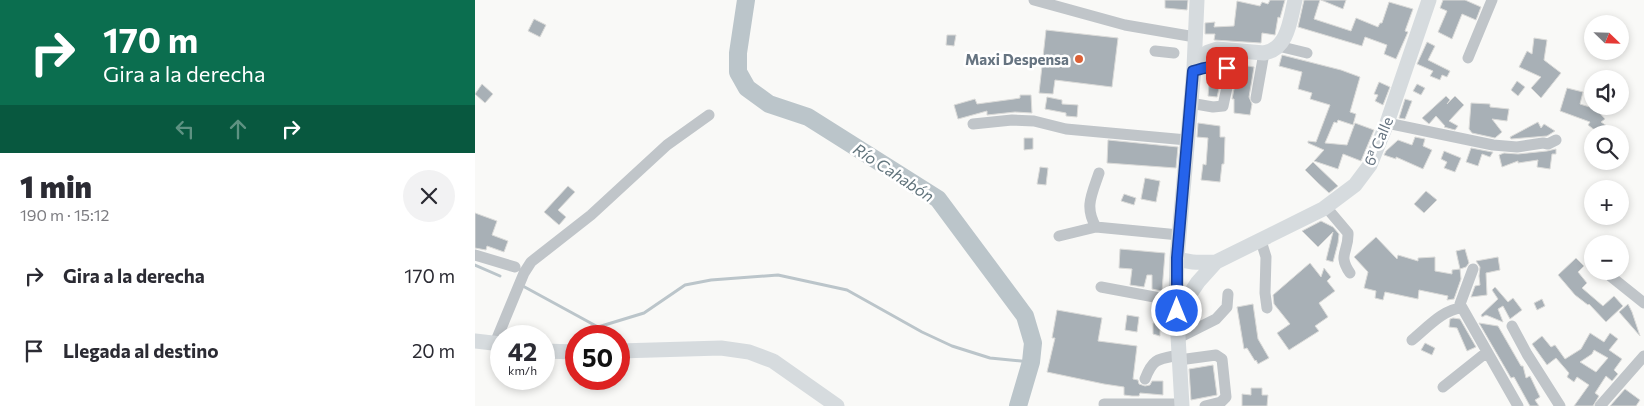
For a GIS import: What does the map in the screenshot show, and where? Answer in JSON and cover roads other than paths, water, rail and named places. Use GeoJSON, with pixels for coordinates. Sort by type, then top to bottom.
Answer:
{"type":"FeatureCollection","features":[{"type":"Feature","properties":{"kind":"main road"},"geometry":{"type":"LineString","coordinates":[[1184,404],[1177,322],[1177,258],[1194,70],[1197,0]]}},
{"type":"Feature","properties":{"kind":"main road"},"geometry":{"type":"LineString","coordinates":[[1194,70],[1208,52],[1217,49],[1264,53],[1271,51],[1281,42],[1295,0]]}},
{"type":"Feature","properties":{"kind":"main road","name":"6ª Calle"},"geometry":{"type":"LineString","coordinates":[[1177,322],[1198,282],[1216,262],[1326,207],[1355,185],[1370,165],[1387,123],[1429,0]]}},
{"type":"Feature","properties":{"kind":"main road","name":"6ª Calle"},"geometry":{"type":"LineString","coordinates":[[1177,258],[1185,261],[1216,262]]}},
{"type":"Feature","properties":{"kind":"main road"},"geometry":{"type":"LineString","coordinates":[[475,341],[490,342]]}},
{"type":"Feature","properties":{"kind":"main road"},"geometry":{"type":"LineString","coordinates":[[630,351],[721,348],[749,352],[773,361],[837,406]]}},
{"type":"Feature","properties":{"kind":"street"},"geometry":{"type":"LineString","coordinates":[[1034,0],[1125,26],[1195,37]]}},
{"type":"Feature","properties":{"kind":"street"},"geometry":{"type":"LineString","coordinates":[[1468,58],[1491,0]]}},
{"type":"Feature","properties":{"kind":"street"},"geometry":{"type":"LineString","coordinates":[[1281,42],[1307,53]]}},
{"type":"Feature","properties":{"kind":"street"},"geometry":{"type":"LineString","coordinates":[[1155,51],[1174,53]]}},
{"type":"Feature","properties":{"kind":"street"},"geometry":{"type":"LineString","coordinates":[[1256,98],[1264,53]]}},
{"type":"Feature","properties":{"kind":"street"},"geometry":{"type":"LineString","coordinates":[[1190,103],[1213,107],[1223,106],[1230,73],[1227,68],[1220,66],[1194,70]]}},
{"type":"Feature","properties":{"kind":"street"},"geometry":{"type":"LineString","coordinates":[[505,325],[524,273],[531,262],[591,215],[667,146],[709,115]]}},
{"type":"Feature","properties":{"kind":"street"},"geometry":{"type":"LineString","coordinates":[[973,124],[1012,120],[1034,121],[1066,129],[1187,140]]}},
{"type":"Feature","properties":{"kind":"street"},"geometry":{"type":"LineString","coordinates":[[1387,123],[1493,145],[1549,144],[1556,140]]}},
{"type":"Feature","properties":{"kind":"street"},"geometry":{"type":"LineString","coordinates":[[1096,227],[1090,217],[1090,199],[1099,173]]}},
{"type":"Feature","properties":{"kind":"street"},"geometry":{"type":"LineString","coordinates":[[1326,207],[1348,233],[1343,256],[1344,264],[1350,273]]}},
{"type":"Feature","properties":{"kind":"street"},"geometry":{"type":"LineString","coordinates":[[1059,236],[1096,227],[1179,235]]}},
{"type":"Feature","properties":{"kind":"street"},"geometry":{"type":"LineString","coordinates":[[1261,241],[1266,257],[1265,293],[1267,308]]}},
{"type":"Feature","properties":{"kind":"street"},"geometry":{"type":"LineString","coordinates":[[475,255],[515,267]]}},
{"type":"Feature","properties":{"kind":"street"},"geometry":{"type":"LineString","coordinates":[[1473,269],[1460,304],[1518,406]]}},
{"type":"Feature","properties":{"kind":"street"},"geometry":{"type":"LineString","coordinates":[[1615,280],[1644,304]]}},
{"type":"Feature","properties":{"kind":"street"},"geometry":{"type":"LineString","coordinates":[[1101,287],[1176,301]]}},
{"type":"Feature","properties":{"kind":"street"},"geometry":{"type":"LineString","coordinates":[[1178,338],[1216,319],[1227,307],[1228,294]]}},
{"type":"Feature","properties":{"kind":"street"},"geometry":{"type":"LineString","coordinates":[[1412,340],[1447,313],[1455,308],[1462,308]]}},
{"type":"Feature","properties":{"kind":"street"},"geometry":{"type":"LineString","coordinates":[[1512,326],[1527,354],[1560,406]]}},
{"type":"Feature","properties":{"kind":"street"},"geometry":{"type":"LineString","coordinates":[[1443,388],[1487,352]]}},
{"type":"Feature","properties":{"kind":"street"},"geometry":{"type":"LineString","coordinates":[[1145,379],[1155,360],[1216,355],[1222,359],[1225,397],[1221,402],[1205,406]]}},
{"type":"Feature","properties":{"kind":"street"},"geometry":{"type":"LineString","coordinates":[[1600,406],[1644,356]]}},
{"type":"Feature","properties":{"kind":"street"},"geometry":{"type":"LineString","coordinates":[[1104,404],[1184,404]]}},
{"type":"Feature","properties":{"kind":"waterway","name":"Río Cahabón"},"geometry":{"type":"LineString","coordinates":[[746,0],[738,53],[738,72],[747,88],[769,104],[808,117],[938,199],[1025,316],[1033,343],[1031,362],[1018,406]]}},
{"type":"Feature","properties":{"kind":"waterway"},"geometry":{"type":"LineString","coordinates":[[475,265],[500,276]]}},
{"type":"Feature","properties":{"kind":"waterway"},"geometry":{"type":"LineString","coordinates":[[521,285],[598,327],[644,313],[685,285],[711,280],[778,275],[847,290],[922,332],[952,346],[990,358],[1031,362]]}},
{"type":"Feature","properties":{"kind":"place","name":"Maxi Despensa"},"geometry":{"type":"Point","coordinates":[1079,59]}}]}
